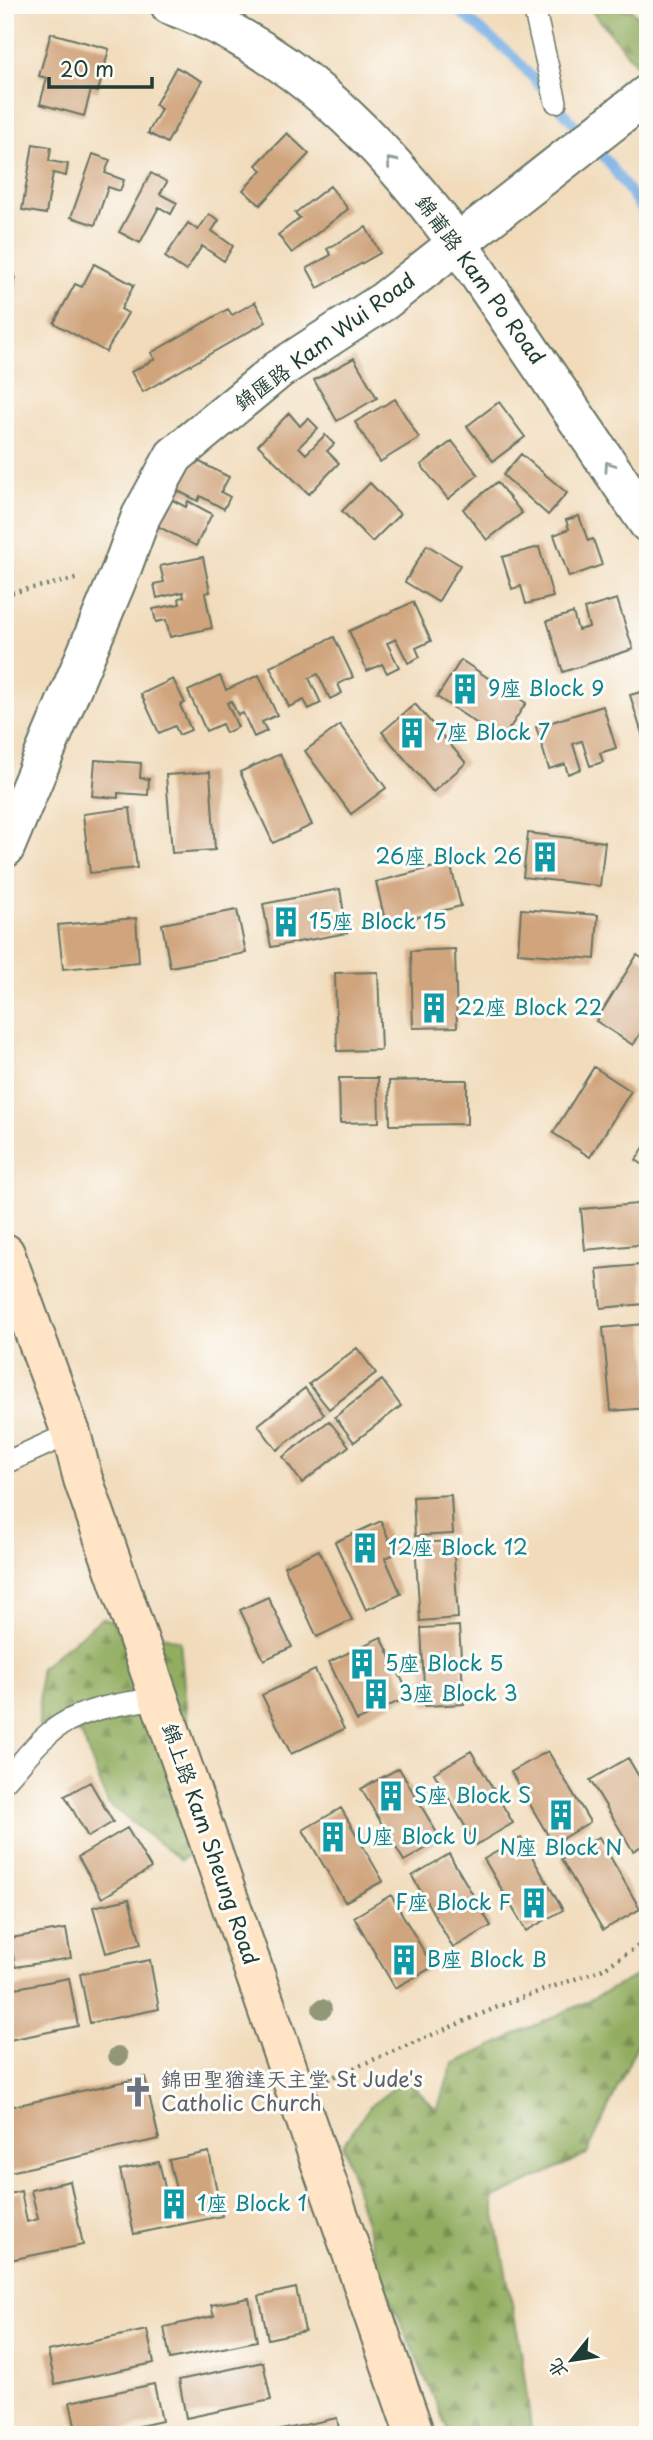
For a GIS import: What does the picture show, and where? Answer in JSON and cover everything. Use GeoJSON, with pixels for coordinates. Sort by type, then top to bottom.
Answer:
{"type":"FeatureCollection","features":[{"type":"Feature","properties":{"kind":"main road","name":"錦上路 Kam Sheung Road"},"geometry":{"type":"LineString","coordinates":[[5,1253],[71,1433],[83,1479],[415,2435]]}},
{"type":"Feature","properties":{"kind":"street","name":"錦莆路 Kam Po Road"},"geometry":{"type":"LineString","coordinates":[[170,5],[266,52],[347,115],[389,159],[433,209],[458,244],[648,523]]}},
{"type":"Feature","properties":{"kind":"street","name":"錦匯路 Kam Wui Road"},"geometry":{"type":"LineString","coordinates":[[5,848],[122,568],[141,516],[174,456],[278,370],[384,301],[648,94]]}},
{"type":"Feature","properties":{"kind":"lane"},"geometry":{"type":"LineString","coordinates":[[530,5],[535,12],[556,102]]}},
{"type":"Feature","properties":{"kind":"lane"},"geometry":{"type":"LineString","coordinates":[[5,1463],[71,1433]]}},
{"type":"Feature","properties":{"kind":"lane"},"geometry":{"type":"LineString","coordinates":[[5,1781],[47,1735],[77,1716],[108,1706],[159,1698]]}},
{"type":"Feature","properties":{"kind":"path"},"geometry":{"type":"LineString","coordinates":[[5,594],[122,568]]}},
{"type":"Feature","properties":{"kind":"path"},"geometry":{"type":"LineString","coordinates":[[320,2082],[512,2001],[601,1970],[648,1940]]}},
{"type":"Feature","properties":{"kind":"green space"},"geometry":{"type":"Polygon","coordinates":[[[587,5],[627,5],[648,27],[648,62],[640,69],[587,5]]]}},
{"type":"Feature","properties":{"kind":"green space"},"geometry":{"type":"Polygon","coordinates":[[[102,1618],[180,1641],[199,1847],[181,1860],[108,1804],[82,1736],[75,1731],[39,1726],[40,1668],[102,1618]]]}},
{"type":"Feature","properties":{"kind":"green space"},"geometry":{"type":"Polygon","coordinates":[[[648,1970],[648,2021],[587,2154],[492,2199],[521,2351],[532,2435],[450,2435],[383,2281],[343,2145],[370,2106],[406,2079],[437,2110],[453,2064],[648,1970]]]}},
{"type":"Feature","properties":{"kind":"building"},"geometry":{"type":"Polygon","coordinates":[[[51,33],[109,49],[98,92],[91,90],[84,116],[40,104],[47,78],[39,76],[51,33]]]}},
{"type":"Feature","properties":{"kind":"building"},"geometry":{"type":"Polygon","coordinates":[[[176,67],[202,81],[167,143],[148,133],[161,109],[155,105],[176,67]]]}},
{"type":"Feature","properties":{"kind":"building"},"geometry":{"type":"Polygon","coordinates":[[[287,133],[309,154],[260,205],[243,190],[262,170],[256,165],[287,133]]]}},
{"type":"Feature","properties":{"kind":"building"},"geometry":{"type":"Polygon","coordinates":[[[33,144],[51,147],[49,161],[68,164],[66,176],[53,173],[46,214],[22,210],[33,144]]]}},
{"type":"Feature","properties":{"kind":"building"},"geometry":{"type":"Polygon","coordinates":[[[93,154],[110,160],[105,173],[124,180],[120,191],[108,187],[95,225],[71,217],[93,154]]]}},
{"type":"Feature","properties":{"kind":"building"},"geometry":{"type":"Polygon","coordinates":[[[5,156],[11,157],[10,169],[5,169],[5,156]]]}},
{"type":"Feature","properties":{"kind":"building"},"geometry":{"type":"Polygon","coordinates":[[[151,173],[167,182],[160,194],[177,203],[171,214],[159,207],[140,243],[119,232],[151,173]]]}},
{"type":"Feature","properties":{"kind":"building"},"geometry":{"type":"Polygon","coordinates":[[[330,186],[348,209],[292,253],[278,235],[300,218],[295,213],[330,186]]]}},
{"type":"Feature","properties":{"kind":"building"},"geometry":{"type":"Polygon","coordinates":[[[209,214],[219,220],[212,231],[233,246],[224,261],[202,246],[186,271],[165,257],[188,223],[198,230],[209,214]]]}},
{"type":"Feature","properties":{"kind":"building"},"geometry":{"type":"Polygon","coordinates":[[[366,227],[380,253],[318,288],[307,268],[331,255],[327,249],[366,227]]]}},
{"type":"Feature","properties":{"kind":"building"},"geometry":{"type":"Polygon","coordinates":[[[5,247],[11,248],[7,274],[15,276],[8,320],[5,319],[5,247]]]}},
{"type":"Feature","properties":{"kind":"building"},"geometry":{"type":"Polygon","coordinates":[[[94,264],[134,285],[121,309],[128,313],[106,352],[54,323],[75,284],[82,287],[94,264]]]}},
{"type":"Feature","properties":{"kind":"building"},"geometry":{"type":"Polygon","coordinates":[[[255,302],[266,322],[143,392],[131,372],[155,359],[151,353],[228,309],[232,315],[255,302]]]}},
{"type":"Feature","properties":{"kind":"building"},"geometry":{"type":"Polygon","coordinates":[[[354,358],[377,398],[337,421],[314,380],[354,358]]]}},
{"type":"Feature","properties":{"kind":"building"},"geometry":{"type":"Polygon","coordinates":[[[395,399],[419,438],[380,462],[355,422],[395,399]]]}},
{"type":"Feature","properties":{"kind":"building"},"geometry":{"type":"Polygon","coordinates":[[[499,402],[525,437],[493,461],[467,426],[499,402]]]}},
{"type":"Feature","properties":{"kind":"building"},"geometry":{"type":"Polygon","coordinates":[[[289,413],[300,426],[308,418],[318,428],[299,447],[306,454],[325,435],[334,444],[327,451],[339,463],[309,494],[258,445],[289,413]]]}},
{"type":"Feature","properties":{"kind":"building"},"geometry":{"type":"Polygon","coordinates":[[[452,441],[478,475],[448,499],[421,465],[452,441]]]}},
{"type":"Feature","properties":{"kind":"building"},"geometry":{"type":"Polygon","coordinates":[[[521,454],[567,493],[548,515],[503,475],[521,454]]]}},
{"type":"Feature","properties":{"kind":"building"},"geometry":{"type":"Polygon","coordinates":[[[190,457],[229,477],[221,492],[230,497],[224,509],[200,496],[198,501],[174,489],[190,457]]]}},
{"type":"Feature","properties":{"kind":"building"},"geometry":{"type":"Polygon","coordinates":[[[497,482],[522,513],[487,540],[463,509],[497,482]]]}},
{"type":"Feature","properties":{"kind":"building"},"geometry":{"type":"Polygon","coordinates":[[[370,483],[400,514],[372,542],[342,511],[370,483]]]}},
{"type":"Feature","properties":{"kind":"building"},"geometry":{"type":"Polygon","coordinates":[[[161,494],[186,507],[188,501],[212,514],[196,546],[157,526],[161,494]]]}},
{"type":"Feature","properties":{"kind":"building"},"geometry":{"type":"Polygon","coordinates":[[[579,516],[588,541],[593,539],[602,565],[569,577],[554,535],[569,529],[566,520],[579,516]]]}},
{"type":"Feature","properties":{"kind":"building"},"geometry":{"type":"Polygon","coordinates":[[[427,545],[460,565],[438,602],[405,582],[427,545]]]}},
{"type":"Feature","properties":{"kind":"building"},"geometry":{"type":"Polygon","coordinates":[[[539,547],[553,597],[526,604],[521,586],[512,589],[502,557],[539,547]]]}},
{"type":"Feature","properties":{"kind":"building"},"geometry":{"type":"Polygon","coordinates":[[[203,557],[210,592],[205,593],[212,628],[170,637],[166,620],[156,622],[153,609],[180,604],[179,598],[184,597],[183,592],[157,598],[154,584],[164,582],[160,566],[203,557]]]}},
{"type":"Feature","properties":{"kind":"building"},"geometry":{"type":"Polygon","coordinates":[[[617,599],[633,649],[563,672],[547,621],[573,613],[578,630],[589,627],[584,609],[617,599]]]}},
{"type":"Feature","properties":{"kind":"building"},"geometry":{"type":"Polygon","coordinates":[[[413,602],[431,641],[416,648],[420,657],[408,663],[396,639],[387,643],[399,667],[387,673],[382,664],[367,671],[349,631],[413,602]]]}},
{"type":"Feature","properties":{"kind":"building"},"geometry":{"type":"Polygon","coordinates":[[[334,637],[353,677],[338,684],[342,693],[330,699],[318,674],[309,678],[321,703],[309,709],[304,700],[289,707],[270,667],[334,637]]]}},
{"type":"Feature","properties":{"kind":"building"},"geometry":{"type":"Polygon","coordinates":[[[461,660],[526,703],[502,740],[437,697],[461,660]]]}},
{"type":"Feature","properties":{"kind":"building"},"geometry":{"type":"Polygon","coordinates":[[[259,675],[277,715],[262,722],[267,731],[254,737],[243,713],[238,715],[231,701],[227,703],[238,727],[226,733],[222,724],[206,731],[188,691],[220,676],[226,690],[259,675]]]}},
{"type":"Feature","properties":{"kind":"building"},"geometry":{"type":"Polygon","coordinates":[[[173,679],[185,703],[180,705],[191,730],[179,735],[175,726],[159,733],[141,694],[173,679]]]}},
{"type":"Feature","properties":{"kind":"building"},"geometry":{"type":"Polygon","coordinates":[[[648,690],[648,736],[643,737],[630,695],[648,690]]]}},
{"type":"Feature","properties":{"kind":"building"},"geometry":{"type":"Polygon","coordinates":[[[415,704],[466,763],[433,792],[382,732],[415,704]]]}},
{"type":"Feature","properties":{"kind":"building"},"geometry":{"type":"Polygon","coordinates":[[[603,706],[616,748],[600,753],[603,762],[590,766],[582,741],[578,742],[573,744],[581,769],[568,774],[565,764],[549,769],[536,727],[603,706]]]}},
{"type":"Feature","properties":{"kind":"building"},"geometry":{"type":"Polygon","coordinates":[[[340,725],[386,788],[351,814],[305,751],[340,725]]]}},
{"type":"Feature","properties":{"kind":"building"},"geometry":{"type":"Polygon","coordinates":[[[280,754],[312,825],[273,843],[240,772],[280,754]]]}},
{"type":"Feature","properties":{"kind":"building"},"geometry":{"type":"Polygon","coordinates":[[[95,760],[141,763],[140,778],[149,779],[148,795],[118,793],[118,798],[92,796],[95,760]]]}},
{"type":"Feature","properties":{"kind":"building"},"geometry":{"type":"Polygon","coordinates":[[[210,772],[215,850],[172,853],[166,775],[210,772]]]}},
{"type":"Feature","properties":{"kind":"building"},"geometry":{"type":"Polygon","coordinates":[[[130,808],[137,868],[90,873],[83,814],[130,808]]]}},
{"type":"Feature","properties":{"kind":"building"},"geometry":{"type":"Polygon","coordinates":[[[643,828],[648,828],[648,905],[643,905],[643,828]]]}},
{"type":"Feature","properties":{"kind":"building"},"geometry":{"type":"Polygon","coordinates":[[[528,833],[605,842],[600,886],[523,877],[528,833]]]}},
{"type":"Feature","properties":{"kind":"building"},"geometry":{"type":"Polygon","coordinates":[[[450,863],[461,906],[386,925],[376,882],[450,863]]]}},
{"type":"Feature","properties":{"kind":"building"},"geometry":{"type":"Polygon","coordinates":[[[340,889],[347,933],[271,947],[263,904],[340,889]]]}},
{"type":"Feature","properties":{"kind":"building"},"geometry":{"type":"Polygon","coordinates":[[[521,909],[598,915],[595,959],[518,953],[521,909]]]}},
{"type":"Feature","properties":{"kind":"building"},"geometry":{"type":"Polygon","coordinates":[[[237,910],[246,953],[170,967],[162,924],[237,910]]]}},
{"type":"Feature","properties":{"kind":"building"},"geometry":{"type":"Polygon","coordinates":[[[136,918],[139,962],[63,969],[58,925],[136,918]]]}},
{"type":"Feature","properties":{"kind":"building"},"geometry":{"type":"Polygon","coordinates":[[[455,949],[457,1027],[413,1028],[411,951],[455,949]]]}},
{"type":"Feature","properties":{"kind":"building"},"geometry":{"type":"Polygon","coordinates":[[[637,955],[648,962],[648,1021],[633,1045],[596,1021],[637,955]]]}},
{"type":"Feature","properties":{"kind":"building"},"geometry":{"type":"Polygon","coordinates":[[[378,972],[381,1050],[337,1051],[335,973],[378,972]]]}},
{"type":"Feature","properties":{"kind":"building"},"geometry":{"type":"Polygon","coordinates":[[[594,1067],[631,1091],[590,1157],[553,1133],[594,1067]]]}},
{"type":"Feature","properties":{"kind":"building"},"geometry":{"type":"Polygon","coordinates":[[[339,1078],[378,1078],[379,1122],[340,1123],[339,1078]]]}},
{"type":"Feature","properties":{"kind":"building"},"geometry":{"type":"Polygon","coordinates":[[[467,1080],[467,1124],[390,1125],[389,1081],[467,1080]]]}},
{"type":"Feature","properties":{"kind":"building"},"geometry":{"type":"Polygon","coordinates":[[[648,1141],[648,1168],[636,1160],[648,1141]]]}},
{"type":"Feature","properties":{"kind":"building"},"geometry":{"type":"Polygon","coordinates":[[[648,1203],[648,1244],[585,1250],[581,1209],[648,1203]]]}},
{"type":"Feature","properties":{"kind":"building"},"geometry":{"type":"Polygon","coordinates":[[[640,1265],[644,1304],[601,1308],[597,1269],[640,1265]]]}},
{"type":"Feature","properties":{"kind":"building"},"geometry":{"type":"Polygon","coordinates":[[[644,1324],[648,1408],[611,1411],[603,1328],[644,1324]]]}},
{"type":"Feature","properties":{"kind":"building"},"geometry":{"type":"Polygon","coordinates":[[[357,1348],[376,1373],[329,1409],[309,1384],[357,1348]]]}},
{"type":"Feature","properties":{"kind":"building"},"geometry":{"type":"Polygon","coordinates":[[[382,1380],[401,1406],[354,1442],[335,1417],[382,1380]]]}},
{"type":"Feature","properties":{"kind":"building"},"geometry":{"type":"Polygon","coordinates":[[[305,1388],[324,1414],[277,1450],[258,1425],[305,1388]]]}},
{"type":"Feature","properties":{"kind":"building"},"geometry":{"type":"Polygon","coordinates":[[[329,1421],[349,1446],[302,1483],[283,1457],[329,1421]]]}},
{"type":"Feature","properties":{"kind":"building"},"geometry":{"type":"Polygon","coordinates":[[[451,1495],[453,1534],[415,1536],[413,1497],[451,1495]]]}},
{"type":"Feature","properties":{"kind":"building"},"geometry":{"type":"Polygon","coordinates":[[[381,1521],[395,1554],[385,1558],[401,1594],[366,1610],[335,1542],[381,1521]]]}},
{"type":"Feature","properties":{"kind":"building"},"geometry":{"type":"Polygon","coordinates":[[[453,1541],[458,1618],[420,1621],[415,1543],[453,1541]]]}},
{"type":"Feature","properties":{"kind":"building"},"geometry":{"type":"Polygon","coordinates":[[[319,1550],[352,1620],[317,1637],[284,1566],[319,1550]]]}},
{"type":"Feature","properties":{"kind":"building"},"geometry":{"type":"Polygon","coordinates":[[[268,1597],[292,1647],[264,1660],[240,1610],[268,1597]]]}},
{"type":"Feature","properties":{"kind":"building"},"geometry":{"type":"Polygon","coordinates":[[[459,1626],[464,1704],[425,1706],[421,1628],[459,1626]]]}},
{"type":"Feature","properties":{"kind":"building"},"geometry":{"type":"Polygon","coordinates":[[[381,1637],[410,1696],[357,1721],[329,1662],[381,1637]]]}},
{"type":"Feature","properties":{"kind":"building"},"geometry":{"type":"Polygon","coordinates":[[[315,1670],[344,1729],[291,1754],[262,1695],[315,1670]]]}},
{"type":"Feature","properties":{"kind":"building"},"geometry":{"type":"Polygon","coordinates":[[[471,1751],[513,1823],[476,1845],[434,1773],[471,1751]]]}},
{"type":"Feature","properties":{"kind":"building"},"geometry":{"type":"Polygon","coordinates":[[[548,1751],[590,1822],[553,1844],[511,1772],[548,1751]]]}},
{"type":"Feature","properties":{"kind":"building"},"geometry":{"type":"Polygon","coordinates":[[[628,1758],[648,1792],[648,1843],[633,1851],[590,1780],[628,1758]]]}},
{"type":"Feature","properties":{"kind":"building"},"geometry":{"type":"Polygon","coordinates":[[[399,1768],[441,1840],[404,1861],[361,1789],[399,1768]]]}},
{"type":"Feature","properties":{"kind":"building"},"geometry":{"type":"Polygon","coordinates":[[[90,1782],[113,1822],[88,1837],[65,1796],[90,1782]]]}},
{"type":"Feature","properties":{"kind":"building"},"geometry":{"type":"Polygon","coordinates":[[[341,1808],[383,1881],[345,1902],[303,1830],[341,1808]]]}},
{"type":"Feature","properties":{"kind":"building"},"geometry":{"type":"Polygon","coordinates":[[[127,1828],[151,1868],[102,1898],[78,1857],[127,1828]]]}},
{"type":"Feature","properties":{"kind":"building"},"geometry":{"type":"Polygon","coordinates":[[[599,1837],[640,1909],[603,1930],[561,1859],[599,1837]]]}},
{"type":"Feature","properties":{"kind":"building"},"geometry":{"type":"Polygon","coordinates":[[[521,1838],[563,1910],[526,1931],[484,1859],[521,1838]]]}},
{"type":"Feature","properties":{"kind":"building"},"geometry":{"type":"Polygon","coordinates":[[[449,1854],[491,1926],[453,1948],[412,1876],[449,1854]]]}},
{"type":"Feature","properties":{"kind":"building"},"geometry":{"type":"Polygon","coordinates":[[[391,1895],[433,1967],[395,1988],[354,1917],[391,1895]]]}},
{"type":"Feature","properties":{"kind":"building"},"geometry":{"type":"Polygon","coordinates":[[[129,1899],[141,1944],[106,1953],[93,1907],[129,1899]]]}},
{"type":"Feature","properties":{"kind":"building"},"geometry":{"type":"Polygon","coordinates":[[[66,1929],[71,1958],[15,1967],[10,1938],[66,1929]]]}},
{"type":"Feature","properties":{"kind":"building"},"geometry":{"type":"Polygon","coordinates":[[[150,1960],[159,2009],[90,2023],[80,1974],[150,1960]]]}},
{"type":"Feature","properties":{"kind":"building"},"geometry":{"type":"Polygon","coordinates":[[[69,1978],[78,2026],[9,2040],[5,2020],[5,1990],[69,1978]]]}},
{"type":"Feature","properties":{"kind":"building"},"geometry":{"type":"Polygon","coordinates":[[[145,2077],[159,2139],[5,2173],[5,2108],[145,2077]]]}},
{"type":"Feature","properties":{"kind":"building","name":"1座 Block 1"},"geometry":{"type":"Polygon","coordinates":[[[209,2152],[222,2216],[134,2234],[120,2170],[159,2162],[166,2192],[176,2190],[169,2160],[209,2152]]]}},
{"type":"Feature","properties":{"kind":"building"},"geometry":{"type":"Polygon","coordinates":[[[70,2181],[83,2245],[5,2261],[5,2195],[21,2191],[27,2222],[38,2219],[31,2190],[70,2181]]]}},
{"type":"Feature","properties":{"kind":"building"},"geometry":{"type":"Polygon","coordinates":[[[296,2288],[305,2331],[268,2339],[259,2296],[296,2288]]]}},
{"type":"Feature","properties":{"kind":"building"},"geometry":{"type":"Polygon","coordinates":[[[249,2298],[257,2341],[170,2359],[164,2327],[214,2316],[211,2305],[249,2298]]]}},
{"type":"Feature","properties":{"kind":"building"},"geometry":{"type":"Polygon","coordinates":[[[147,2330],[154,2363],[55,2384],[48,2351],[147,2330]]]}},
{"type":"Feature","properties":{"kind":"building"},"geometry":{"type":"Polygon","coordinates":[[[263,2362],[271,2400],[186,2418],[179,2380],[263,2362]]]}},
{"type":"Feature","properties":{"kind":"building"},"geometry":{"type":"Polygon","coordinates":[[[154,2384],[162,2421],[100,2435],[77,2435],[70,2402],[154,2384]]]}},
{"type":"Feature","properties":{"kind":"building"},"geometry":{"type":"Polygon","coordinates":[[[337,2418],[340,2435],[262,2434],[337,2418]]]}},
{"type":"Feature","properties":{"kind":"waterway"},"geometry":{"type":"LineString","coordinates":[[451,5],[513,56],[609,163],[648,218]]}},
{"type":"Feature","properties":{"kind":"place","name":"9座 Block 9"},"geometry":{"type":"Point","coordinates":[465,689]}},
{"type":"Feature","properties":{"kind":"place","name":"7座 Block 7"},"geometry":{"type":"Point","coordinates":[412,733]}},
{"type":"Feature","properties":{"kind":"place","name":"26座 Block 26"},"geometry":{"type":"Point","coordinates":[545,857]}},
{"type":"Feature","properties":{"kind":"place","name":"15座 Block 15"},"geometry":{"type":"Point","coordinates":[286,922]}},
{"type":"Feature","properties":{"kind":"place","name":"22座 Block 22"},"geometry":{"type":"Point","coordinates":[434,1008]}},
{"type":"Feature","properties":{"kind":"place","name":"12座 Block 12"},"geometry":{"type":"Point","coordinates":[365,1548]}},
{"type":"Feature","properties":{"kind":"place","name":"5座 Block 5"},"geometry":{"type":"Point","coordinates":[362,1664]}},
{"type":"Feature","properties":{"kind":"place","name":"3座 Block 3"},"geometry":{"type":"Point","coordinates":[376,1694]}},
{"type":"Feature","properties":{"kind":"place","name":"S座 Block S"},"geometry":{"type":"Point","coordinates":[391,1796]}},
{"type":"Feature","properties":{"kind":"place","name":"N座 Block N"},"geometry":{"type":"Point","coordinates":[561,1815]}},
{"type":"Feature","properties":{"kind":"place","name":"U座 Block U"},"geometry":{"type":"Point","coordinates":[333,1837]}},
{"type":"Feature","properties":{"kind":"place","name":"F座 Block F"},"geometry":{"type":"Point","coordinates":[534,1903]}},
{"type":"Feature","properties":{"kind":"place","name":"B座 Block B"},"geometry":{"type":"Point","coordinates":[404,1960]}},
{"type":"Feature","properties":{"kind":"place","name":"錦田聖猶達天主堂 St Jude's Catholic Church"},"geometry":{"type":"Point","coordinates":[138,2092]}},
{"type":"Feature","properties":{"kind":"place","name":"1座 Block 1"},"geometry":{"type":"Point","coordinates":[174,2204]}}]}
